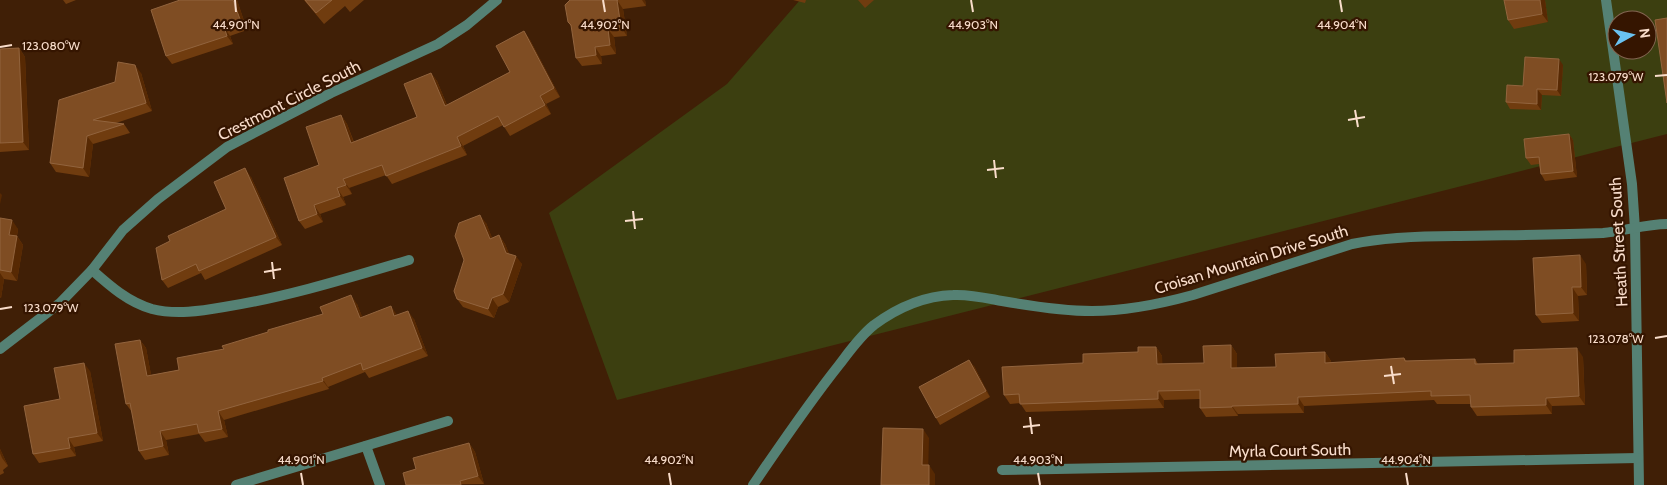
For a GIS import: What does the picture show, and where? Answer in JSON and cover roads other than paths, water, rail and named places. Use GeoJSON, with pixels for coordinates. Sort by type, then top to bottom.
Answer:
{"type":"FeatureCollection","features":[{"type":"Feature","properties":{"kind":"street","name":"Crestmont Circle South"},"geometry":{"type":"LineString","coordinates":[[0,349],[60,303],[92,270],[123,230],[158,199],[227,147],[331,93],[438,44],[467,25],[497,0]]}},
{"type":"Feature","properties":{"kind":"street","name":"Heath Street South"},"geometry":{"type":"LineString","coordinates":[[1606,0],[1632,184],[1635,229],[1639,485]]}},
{"type":"Feature","properties":{"kind":"street","name":"Croisan Mountain Drive South"},"geometry":{"type":"LineString","coordinates":[[753,485],[788,432],[854,345],[872,326],[913,302],[954,295],[976,296],[1045,308],[1092,311],[1110,310],[1184,298],[1352,244],[1370,240],[1431,236],[1604,232],[1667,224]]}},
{"type":"Feature","properties":{"kind":"street"},"geometry":{"type":"LineString","coordinates":[[92,270],[117,292],[135,303],[152,309],[172,312],[200,311],[293,293],[409,260]]}},
{"type":"Feature","properties":{"kind":"street"},"geometry":{"type":"LineString","coordinates":[[236,485],[448,422]]}},
{"type":"Feature","properties":{"kind":"street"},"geometry":{"type":"LineString","coordinates":[[366,446],[380,485]]}},
{"type":"Feature","properties":{"kind":"street","name":"Myrla Court South"},"geometry":{"type":"LineString","coordinates":[[1002,470],[1638,458]]}}]}
